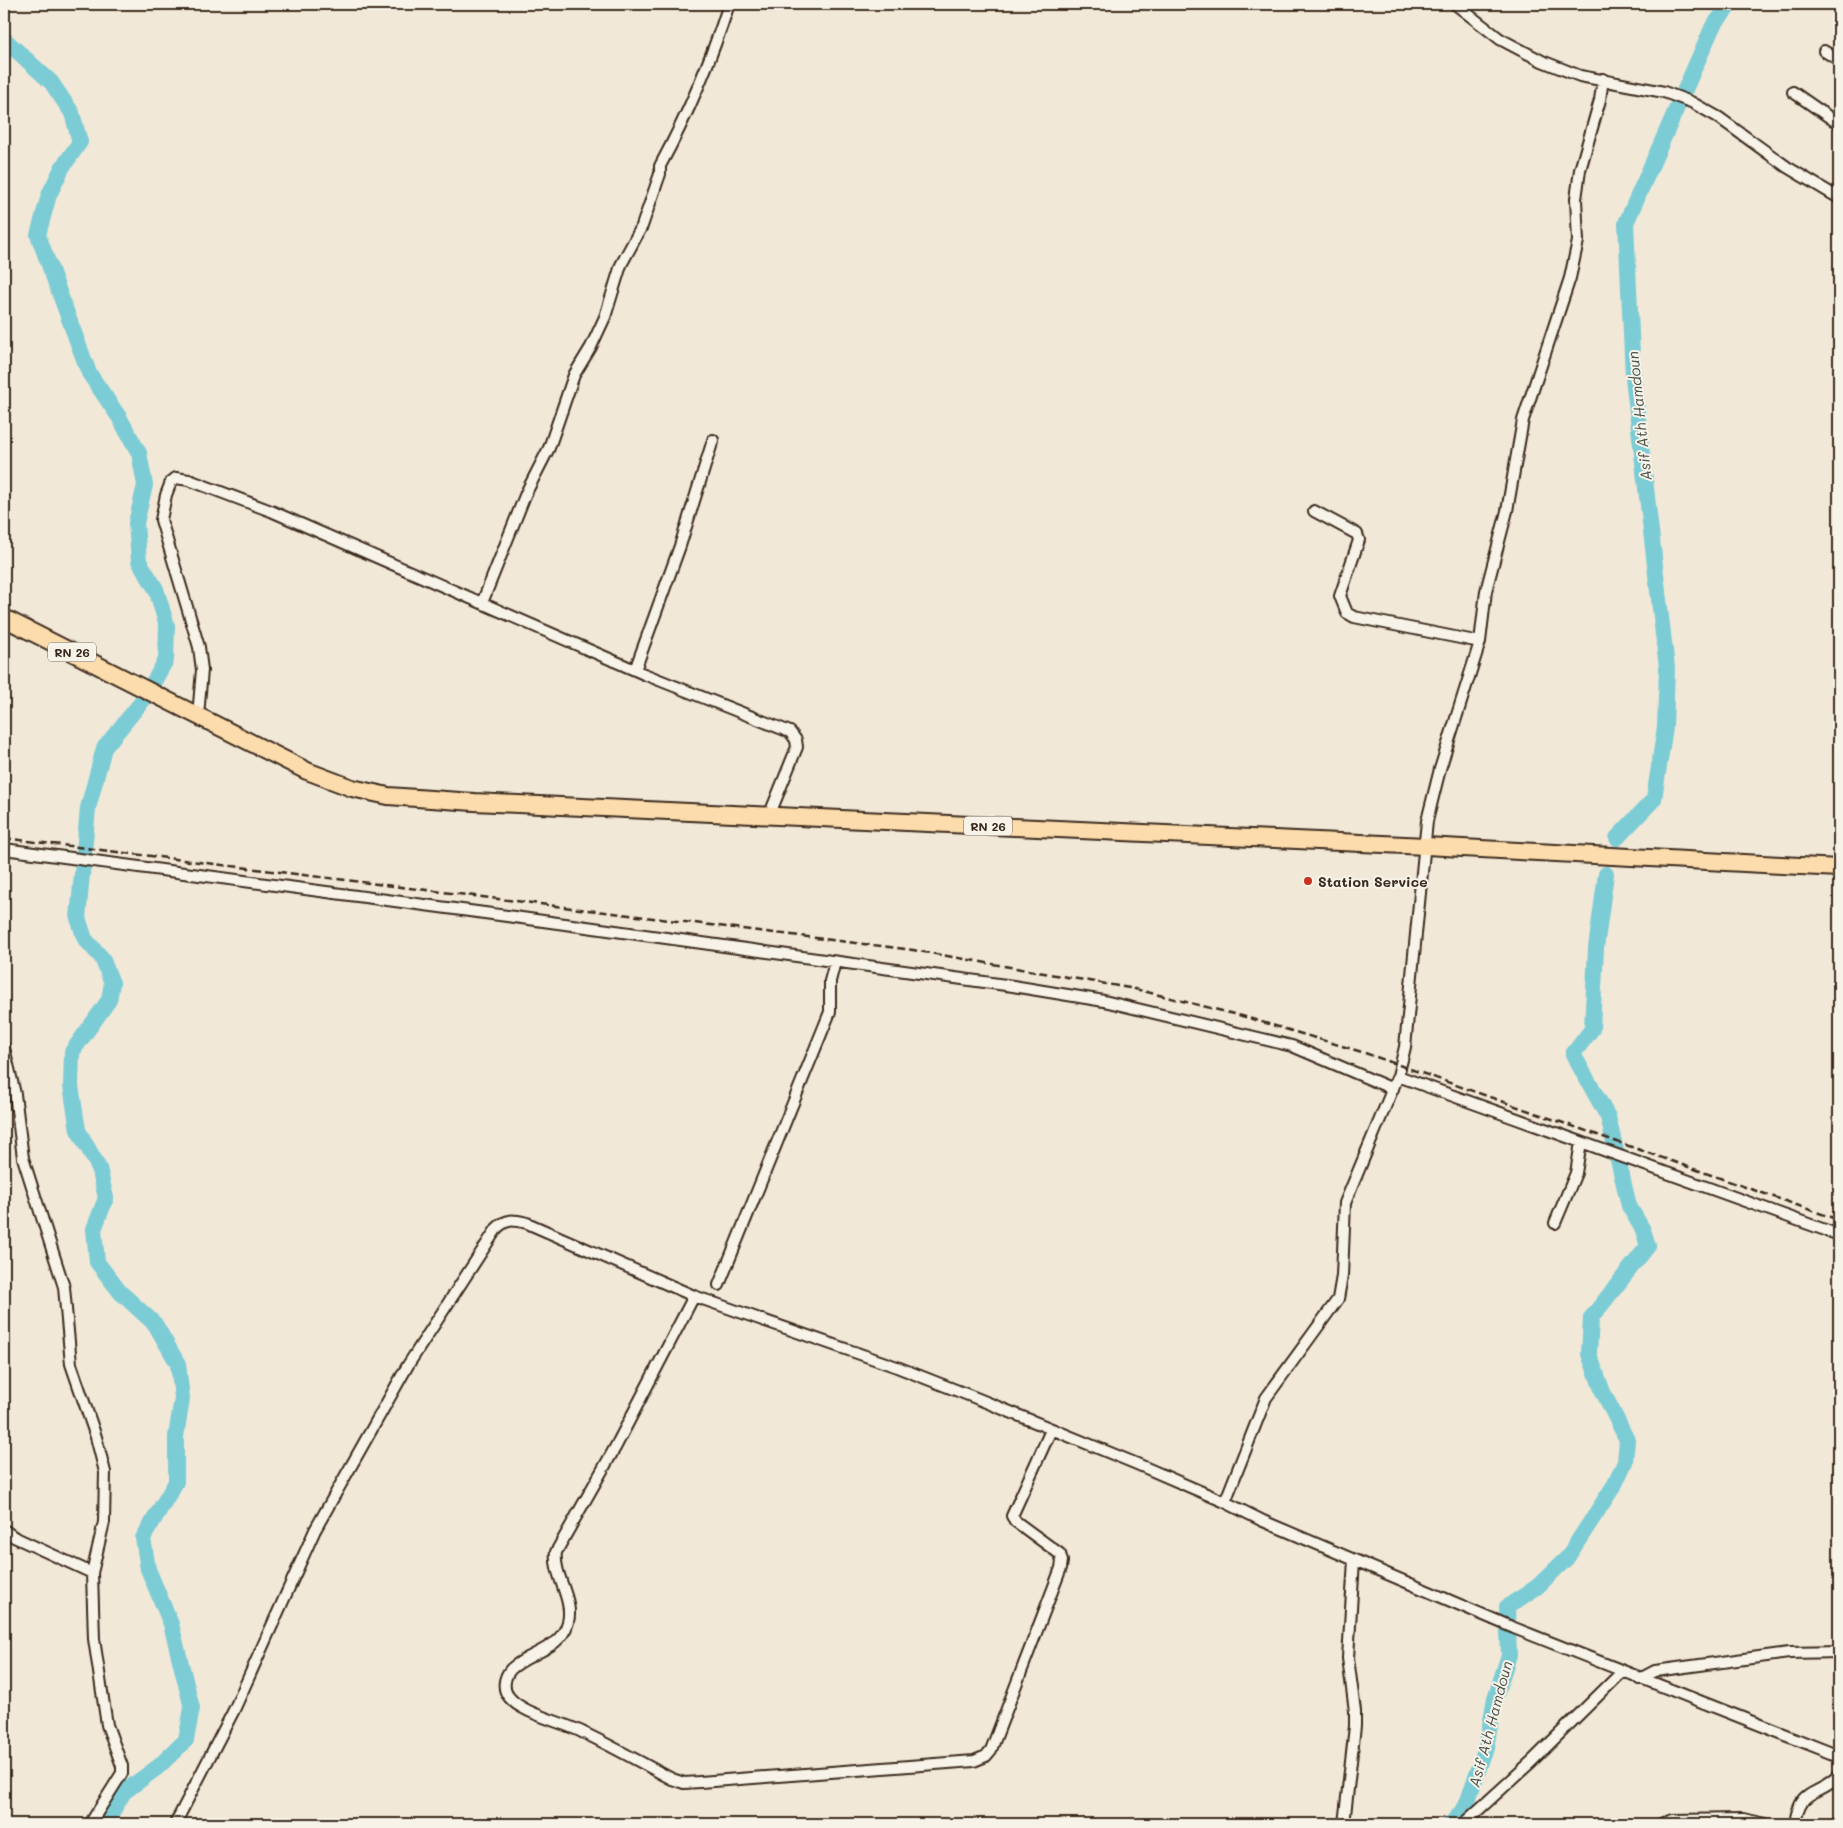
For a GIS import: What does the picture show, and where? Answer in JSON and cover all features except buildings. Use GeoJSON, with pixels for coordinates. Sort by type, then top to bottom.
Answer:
{"type":"FeatureCollection","features":[{"type":"Feature","properties":{"kind":"main road","name":"RN 26"},"geometry":{"type":"LineString","coordinates":[[4,618],[307,771],[352,788],[388,796],[474,802],[1426,846],[1839,868]]}},
{"type":"Feature","properties":{"kind":"street"},"geometry":{"type":"LineString","coordinates":[[482,603],[526,493],[549,448],[574,375],[591,347],[605,317],[621,265],[642,226],[660,174],[660,166],[682,124],[718,37],[729,4]]}},
{"type":"Feature","properties":{"kind":"street"},"geometry":{"type":"LineString","coordinates":[[1455,4],[1500,39],[1580,76],[1664,92],[1692,102],[1718,116],[1787,167],[1839,198]]}},
{"type":"Feature","properties":{"kind":"street"},"geometry":{"type":"LineString","coordinates":[[1824,51],[1839,60]]}},
{"type":"Feature","properties":{"kind":"street"},"geometry":{"type":"LineString","coordinates":[[1225,1502],[1266,1398],[1338,1300],[1342,1276],[1344,1204],[1398,1076],[1405,1047],[1427,821],[1440,769],[1480,642],[1486,590],[1507,511],[1523,420],[1557,319],[1578,240],[1576,199],[1580,170],[1600,100],[1603,79]]}},
{"type":"Feature","properties":{"kind":"street"},"geometry":{"type":"LineString","coordinates":[[1793,92],[1839,124]]}},
{"type":"Feature","properties":{"kind":"street"},"geometry":{"type":"LineString","coordinates":[[635,670],[680,546],[713,440]]}},
{"type":"Feature","properties":{"kind":"street"},"geometry":{"type":"LineString","coordinates":[[198,716],[202,670],[198,646],[161,520],[161,510],[168,489],[171,482],[176,478],[189,480],[271,511],[635,670],[790,732],[796,740],[797,747],[769,816]]}},
{"type":"Feature","properties":{"kind":"street"},"geometry":{"type":"LineString","coordinates":[[1314,511],[1357,534],[1359,540],[1340,596],[1347,613],[1354,617],[1480,642]]}},
{"type":"Feature","properties":{"kind":"street"},"geometry":{"type":"LineString","coordinates":[[4,849],[507,916],[1104,1001],[1292,1046],[1394,1089]]}},
{"type":"Feature","properties":{"kind":"street"},"geometry":{"type":"LineString","coordinates":[[720,1285],[830,1012],[830,981],[835,962]]}},
{"type":"Feature","properties":{"kind":"street"},"geometry":{"type":"LineString","coordinates":[[4,1048],[15,1094],[23,1158],[64,1287],[71,1364],[96,1437],[105,1472],[104,1522],[92,1573],[94,1639],[107,1725],[122,1766],[122,1773],[90,1824]]}},
{"type":"Feature","properties":{"kind":"street"},"geometry":{"type":"LineString","coordinates":[[1398,1076],[1839,1235]]}},
{"type":"Feature","properties":{"kind":"street"},"geometry":{"type":"LineString","coordinates":[[1555,1223],[1576,1173],[1581,1142]]}},
{"type":"Feature","properties":{"kind":"street"},"geometry":{"type":"LineString","coordinates":[[175,1824],[234,1710],[315,1530],[408,1365],[498,1228],[504,1222],[512,1219],[527,1223],[694,1296],[898,1367],[1138,1464],[1225,1502],[1263,1521],[1503,1624],[1839,1756]]}},
{"type":"Feature","properties":{"kind":"street"},"geometry":{"type":"LineString","coordinates":[[694,1296],[616,1446],[556,1552],[555,1562],[569,1611],[568,1622],[563,1635],[553,1644],[512,1668],[505,1681],[505,1690],[517,1705],[583,1732],[672,1779],[684,1783],[720,1781],[974,1761],[986,1756],[991,1750],[1061,1568],[1060,1554],[1015,1522],[1012,1516],[1051,1430]]}},
{"type":"Feature","properties":{"kind":"street"},"geometry":{"type":"LineString","coordinates":[[4,1530],[14,1537],[92,1573]]}},
{"type":"Feature","properties":{"kind":"street"},"geometry":{"type":"LineString","coordinates":[[1344,1824],[1355,1726],[1355,1711],[1348,1658],[1354,1560]]}},
{"type":"Feature","properties":{"kind":"street"},"geometry":{"type":"LineString","coordinates":[[1640,1679],[1656,1671],[1770,1656],[1839,1652]]}},
{"type":"Feature","properties":{"kind":"street"},"geometry":{"type":"LineString","coordinates":[[1463,1824],[1531,1762],[1622,1672]]}},
{"type":"Feature","properties":{"kind":"street"},"geometry":{"type":"LineString","coordinates":[[1795,1824],[1797,1808],[1802,1799],[1839,1776]]}},
{"type":"Feature","properties":{"kind":"street"},"geometry":{"type":"LineString","coordinates":[[1661,1824],[1673,1820],[1743,1819],[1766,1824]]}},
{"type":"Feature","properties":{"kind":"waterway","name":"Asif Ath Hamdoun"},"geometry":{"type":"LineString","coordinates":[[1617,838],[1654,799],[1665,727],[1667,668],[1633,377],[1626,223],[1713,26],[1731,4]]}},
{"type":"Feature","properties":{"kind":"waterway"},"geometry":{"type":"LineString","coordinates":[[4,39],[51,82],[72,113],[80,142],[62,168],[49,195],[38,235],[89,373],[119,417],[139,453],[145,485],[136,523],[139,561],[156,589],[167,626],[166,660],[144,699],[104,748],[88,808],[78,918],[85,939],[102,958],[112,983],[109,1000],[72,1052],[71,1086],[78,1130],[99,1168],[106,1198],[94,1229],[97,1262],[120,1292],[155,1324],[178,1364],[182,1398],[176,1437],[176,1482],[143,1538],[148,1569],[171,1624],[192,1708],[186,1740],[158,1767],[124,1792],[105,1824]]}},
{"type":"Feature","properties":{"kind":"waterway","name":"Asif Ath Hamdoun"},"geometry":{"type":"LineString","coordinates":[[1451,1824],[1466,1806],[1486,1747],[1495,1698],[1509,1655],[1507,1607],[1537,1587],[1567,1558],[1615,1484],[1625,1462],[1627,1440],[1603,1392],[1589,1354],[1591,1318],[1648,1246],[1643,1230],[1629,1206],[1608,1117],[1573,1054],[1592,1029],[1596,948],[1606,874]]}},
{"type":"Feature","properties":{"kind":"railway"},"geometry":{"type":"LineString","coordinates":[[4,838],[913,950],[1135,989],[1242,1016],[1362,1052],[1839,1220]]}},
{"type":"Feature","properties":{"kind":"place","name":"Station Service"},"geometry":{"type":"Point","coordinates":[1308,881]}}]}
